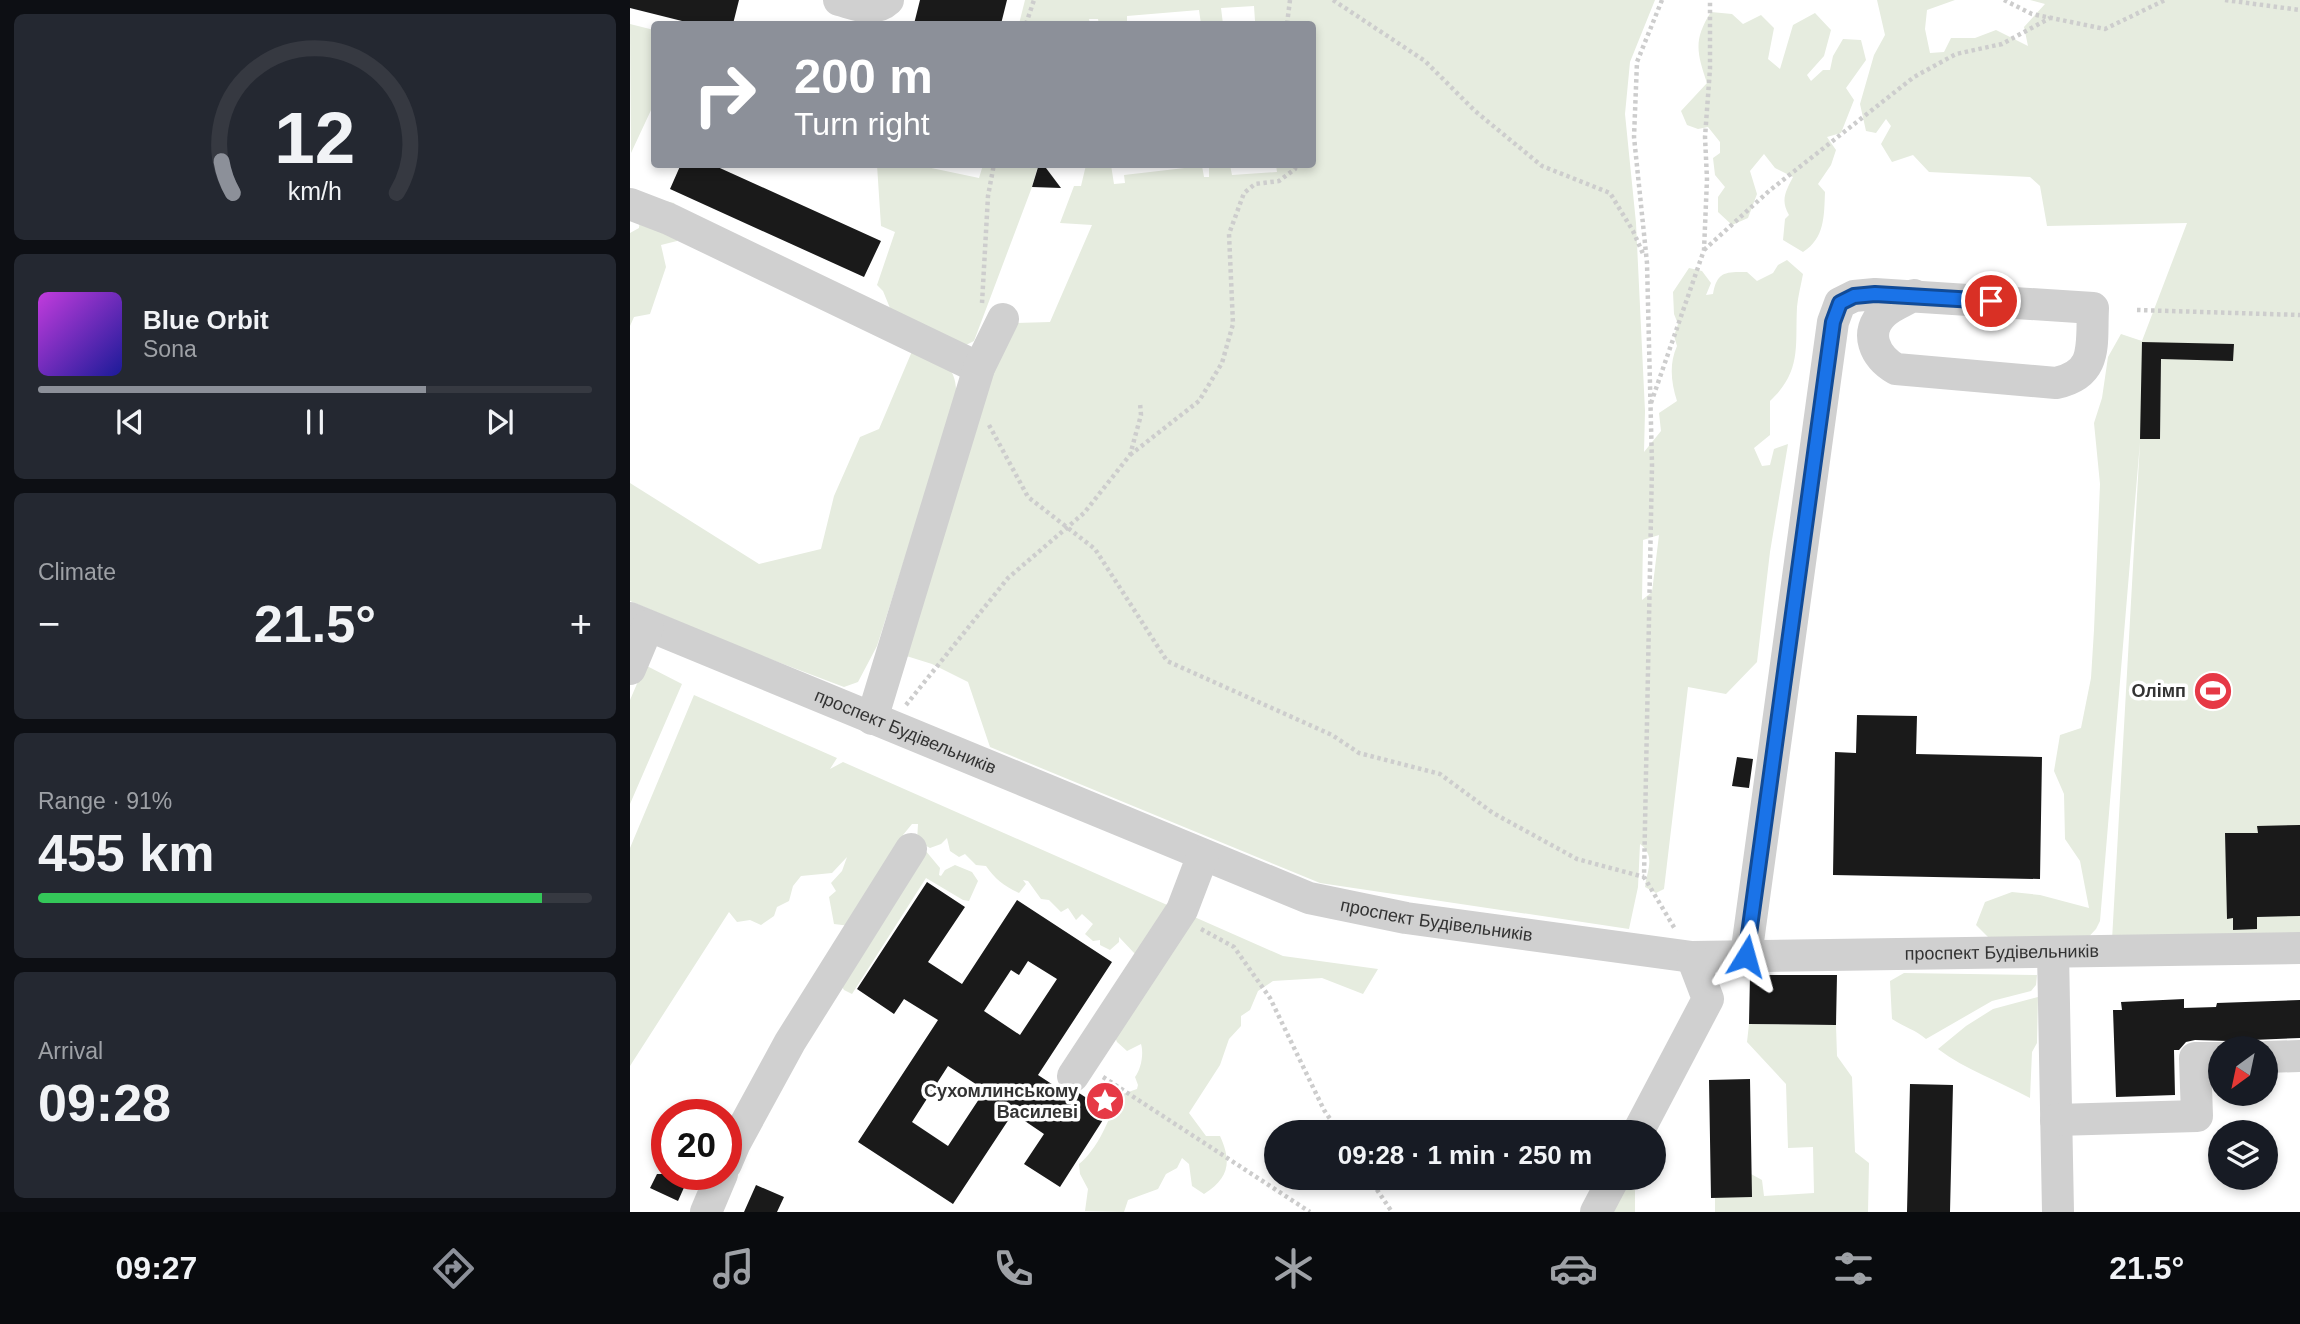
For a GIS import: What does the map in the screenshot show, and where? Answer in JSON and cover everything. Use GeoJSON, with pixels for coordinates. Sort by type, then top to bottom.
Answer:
{"type":"FeatureCollection","features":[{"type":"Feature","properties":{"kind":"street"},"geometry":{"type":"LineString","coordinates":[[839,0],[867,7],[883,5],[888,0]]}},
{"type":"Feature","properties":{"kind":"street"},"geometry":{"type":"LineString","coordinates":[[630,204],[669,219],[979,368]]}},
{"type":"Feature","properties":{"kind":"street"},"geometry":{"type":"LineString","coordinates":[[1746,956],[1833,322],[1840,303],[1854,296],[1875,294],[1914,295],[2093,308],[2090,359],[2077,376],[2056,383],[1896,369],[1878,355],[1874,332],[1885,312],[1914,295]]}},
{"type":"Feature","properties":{"kind":"street"},"geometry":{"type":"LineString","coordinates":[[880,723],[992,317]]}},
{"type":"Feature","properties":{"kind":"street"},"geometry":{"type":"LineString","coordinates":[[630,669],[639,622]]}},
{"type":"Feature","properties":{"kind":"street","name":"проспект Будівельників"},"geometry":{"type":"LineString","coordinates":[[639,622],[1309,898],[1406,918],[1692,957],[2300,948]]}},
{"type":"Feature","properties":{"kind":"street"},"geometry":{"type":"LineString","coordinates":[[742,1134],[797,1031],[911,849]]}},
{"type":"Feature","properties":{"kind":"street"},"geometry":{"type":"LineString","coordinates":[[1077,1070],[1178,916],[1203,855]]}},
{"type":"Feature","properties":{"kind":"street"},"geometry":{"type":"LineString","coordinates":[[2053,952],[2058,1212]]}},
{"type":"Feature","properties":{"kind":"street"},"geometry":{"type":"LineString","coordinates":[[1644,1120],[1708,999],[1692,957]]}},
{"type":"Feature","properties":{"kind":"street"},"geometry":{"type":"LineString","coordinates":[[2278,1057],[2300,1056]]}},
{"type":"Feature","properties":{"kind":"street"},"geometry":{"type":"LineString","coordinates":[[2056,1120],[2197,1116],[2195,1058],[2208,1058]]}},
{"type":"Feature","properties":{"kind":"street"},"geometry":{"type":"LineString","coordinates":[[706,1212],[715,1190]]}},
{"type":"Feature","properties":{"kind":"street"},"geometry":{"type":"LineString","coordinates":[[1596,1212],[1608,1190]]}},
{"type":"Feature","properties":{"kind":"path"},"geometry":{"type":"LineString","coordinates":[[1027,21],[1034,0]]}},
{"type":"Feature","properties":{"kind":"path"},"geometry":{"type":"LineString","coordinates":[[1287,21],[1290,0]]}},
{"type":"Feature","properties":{"kind":"path"},"geometry":{"type":"LineString","coordinates":[[1334,0],[1425,61],[1475,111],[1542,166],[1610,193],[1633,230],[1647,263]]}},
{"type":"Feature","properties":{"kind":"path"},"geometry":{"type":"LineString","coordinates":[[1662,0],[1637,62],[1634,137],[1647,263],[1652,465],[1644,877],[1692,957]]}},
{"type":"Feature","properties":{"kind":"path"},"geometry":{"type":"LineString","coordinates":[[1650,406],[1704,250],[1710,0]]}},
{"type":"Feature","properties":{"kind":"path"},"geometry":{"type":"LineString","coordinates":[[2004,0],[2032,14],[2105,29],[2165,0]]}},
{"type":"Feature","properties":{"kind":"path"},"geometry":{"type":"LineString","coordinates":[[2225,0],[2300,10]]}},
{"type":"Feature","properties":{"kind":"path"},"geometry":{"type":"LineString","coordinates":[[1704,250],[1769,191],[1914,77],[1956,54],[2002,44],[2050,18]]}},
{"type":"Feature","properties":{"kind":"path"},"geometry":{"type":"LineString","coordinates":[[992,317],[988,196],[993,168]]}},
{"type":"Feature","properties":{"kind":"path"},"geometry":{"type":"LineString","coordinates":[[880,723],[1008,578],[1084,513],[1130,455],[1199,401],[1222,363],[1233,324],[1229,234],[1244,193],[1255,184],[1279,181],[1295,168]]}},
{"type":"Feature","properties":{"kind":"path"},"geometry":{"type":"LineString","coordinates":[[2137,310],[2300,315]]}},
{"type":"Feature","properties":{"kind":"path"},"geometry":{"type":"LineString","coordinates":[[1130,455],[1141,415],[1140,402]]}},
{"type":"Feature","properties":{"kind":"path"},"geometry":{"type":"LineString","coordinates":[[987,421],[1028,497],[1096,549],[1167,661],[1332,735],[1359,753],[1440,774],[1493,813],[1577,859],[1644,877]]}},
{"type":"Feature","properties":{"kind":"path"},"geometry":{"type":"LineString","coordinates":[[1178,916],[1234,947],[1270,998],[1331,1120]]}},
{"type":"Feature","properties":{"kind":"path"},"geometry":{"type":"LineString","coordinates":[[1077,1070],[1310,1212]]}},
{"type":"Feature","properties":{"kind":"path"},"geometry":{"type":"LineString","coordinates":[[1377,1190],[1392,1212]]}},
{"type":"Feature","properties":{"kind":"shaded area"},"geometry":{"type":"Polygon","coordinates":[[[1025,0],[1655,0],[1630,62],[1625,114],[1636,223],[1645,411],[1644,452],[1661,431],[1659,413],[1677,401],[1672,373],[1677,346],[1674,336],[1678,324],[1674,314],[1673,292],[1689,268],[1702,271],[1711,283],[1706,295],[1713,294],[1717,281],[1724,274],[1747,272],[1757,281],[1773,273],[1778,265],[1787,260],[1803,274],[1797,303],[1796,346],[1792,368],[1780,390],[1770,401],[1770,435],[1754,448],[1762,466],[1770,465],[1774,449],[1788,444],[1770,552],[1757,662],[1726,694],[1688,687],[1664,889],[1656,893],[1645,887],[1649,858],[1640,844],[1638,887],[1629,929],[1320,883],[990,747],[968,682],[932,664],[900,654],[991,373],[1015,323],[1050,322],[1092,225],[1060,223],[1074,186],[1081,186],[1085,168],[1111,168],[1114,184],[1125,183],[1124,175],[1185,168],[1202,168],[1204,177],[1209,177],[1209,168],[1231,168],[1232,175],[1277,172],[1276,168],[1316,168],[1316,21],[1255,21],[1254,6],[1221,8],[1223,21],[1201,21],[1199,10],[1127,16],[1127,21],[1020,21],[1025,0]],[[1659,535],[1643,540],[1642,600],[1652,592],[1659,535]]]}},
{"type":"Feature","properties":{"kind":"shaded area"},"geometry":{"type":"Polygon","coordinates":[[[1877,0],[1955,0],[1927,10],[1925,29],[1930,53],[1944,52],[1951,38],[1975,38],[1996,30],[2028,46],[2024,27],[2045,4],[2030,0],[2300,0],[2300,933],[2112,940],[2140,442],[2100,921],[2082,944],[1996,945],[1976,925],[1985,902],[2012,892],[2040,895],[2089,908],[2080,861],[2065,839],[2064,794],[2054,771],[2060,735],[2081,728],[2091,678],[2100,484],[2094,423],[2102,398],[2108,357],[2121,334],[2142,341],[2187,223],[2047,226],[2040,186],[2030,177],[1929,172],[1913,155],[1892,162],[1881,144],[1891,126],[1886,119],[1876,133],[1866,131],[1860,104],[1874,55],[1885,35],[1877,0]]]}},
{"type":"Feature","properties":{"kind":"shaded area"},"geometry":{"type":"Polygon","coordinates":[[[1711,12],[1732,14],[1743,24],[1761,15],[1774,28],[1768,59],[1780,69],[1793,25],[1815,13],[1831,30],[1824,56],[1807,75],[1811,81],[1823,70],[1830,70],[1833,56],[1843,39],[1861,40],[1866,60],[1846,88],[1854,100],[1841,133],[1827,137],[1836,150],[1831,165],[1818,184],[1825,192],[1822,226],[1816,240],[1803,252],[1783,240],[1785,219],[1789,215],[1785,196],[1793,177],[1775,168],[1764,154],[1750,171],[1757,194],[1748,218],[1732,225],[1718,212],[1718,197],[1725,187],[1715,175],[1713,158],[1720,153],[1720,142],[1708,127],[1698,129],[1687,125],[1681,111],[1707,83],[1698,47],[1701,31],[1711,12]]]}},
{"type":"Feature","properties":{"kind":"shaded area"},"geometry":{"type":"Polygon","coordinates":[[[630,24],[651,29],[651,110],[631,153],[630,24]]]}},
{"type":"Feature","properties":{"kind":"shaded area"},"geometry":{"type":"Polygon","coordinates":[[[877,168],[931,168],[979,178],[982,168],[1037,168],[974,341],[960,348],[892,313],[883,291],[877,285],[895,232],[881,226],[877,168]]]}},
{"type":"Feature","properties":{"kind":"shaded area"},"geometry":{"type":"Polygon","coordinates":[[[657,199],[674,203],[683,215],[677,241],[661,245],[666,267],[650,314],[634,317],[630,326],[630,233],[639,228],[640,219],[657,199]]]}},
{"type":"Feature","properties":{"kind":"shaded area"},"geometry":{"type":"Polygon","coordinates":[[[913,349],[939,360],[950,370],[956,386],[956,397],[877,646],[858,682],[844,687],[746,650],[630,601],[630,483],[759,564],[821,549],[834,496],[860,437],[879,429],[913,349]]]}},
{"type":"Feature","properties":{"kind":"shaded area"},"geometry":{"type":"Polygon","coordinates":[[[645,665],[682,684],[630,804],[630,700],[645,665]]]}},
{"type":"Feature","properties":{"kind":"shaded area"},"geometry":{"type":"Polygon","coordinates":[[[694,695],[837,758],[830,769],[843,762],[1283,956],[1378,969],[1363,994],[1322,978],[1273,981],[1258,991],[1250,1010],[1241,1016],[1241,1026],[1229,1039],[1220,1065],[1189,1113],[1206,1136],[1220,1136],[1224,1145],[1227,1162],[1219,1182],[1204,1194],[1192,1186],[1189,1164],[1182,1158],[1177,1168],[1166,1174],[1158,1189],[1128,1200],[1124,1212],[1085,1211],[1088,1189],[1080,1174],[1079,1164],[1092,1151],[1117,1096],[1137,1089],[1135,1077],[1141,1061],[1141,1044],[1127,1051],[1114,1035],[1136,955],[1119,937],[1119,942],[1110,950],[1100,945],[1100,940],[1093,941],[1085,934],[1093,924],[1082,914],[1076,920],[1068,908],[1061,912],[1049,900],[1041,899],[1028,881],[1023,880],[1026,884],[1019,893],[1009,888],[986,866],[976,865],[965,854],[959,857],[950,851],[947,838],[941,844],[930,848],[917,841],[918,824],[912,824],[903,835],[905,846],[925,850],[940,868],[941,876],[945,870],[955,865],[972,872],[978,881],[969,901],[926,878],[852,994],[844,990],[836,977],[850,926],[834,924],[829,897],[836,891],[831,883],[842,871],[847,857],[832,873],[801,876],[793,886],[789,901],[777,907],[774,916],[761,925],[750,920],[737,922],[729,912],[630,1066],[630,848],[694,695]]]}},
{"type":"Feature","properties":{"kind":"shaded area"},"geometry":{"type":"Polygon","coordinates":[[[1904,973],[2037,975],[2036,985],[2031,991],[1992,1001],[1926,1039],[1892,1019],[1890,981],[1904,973]]]}},
{"type":"Feature","properties":{"kind":"shaded area"},"geometry":{"type":"Polygon","coordinates":[[[2038,997],[2037,1043],[2032,1052],[2030,1098],[1971,1069],[1938,1049],[1966,1026],[1993,1009],[2038,997]]]}},
{"type":"Feature","properties":{"kind":"shaded area"},"geometry":{"type":"Polygon","coordinates":[[[1749,1024],[1836,1025],[1837,1056],[1852,1077],[1855,1152],[1869,1163],[1868,1212],[1715,1212],[1715,1197],[1751,1174],[1762,1180],[1764,1196],[1814,1193],[1813,1147],[1788,1148],[1786,1084],[1747,1042],[1749,1024]]]}},
{"type":"Feature","properties":{"kind":"shaded area"},"geometry":{"type":"Polygon","coordinates":[[[1621,1190],[1635,1190],[1635,1212],[1607,1212],[1621,1190]]]}},
{"type":"Feature","properties":{"kind":"building"},"geometry":{"type":"Polygon","coordinates":[[[630,0],[739,0],[734,21],[682,21],[630,8],[630,0]]]}},
{"type":"Feature","properties":{"kind":"building"},"geometry":{"type":"Polygon","coordinates":[[[920,0],[1007,0],[1002,21],[915,21],[920,0]]]}},
{"type":"Feature","properties":{"kind":"building"},"geometry":{"type":"Polygon","coordinates":[[[679,168],[720,168],[881,241],[864,277],[670,189],[679,168]]]}},
{"type":"Feature","properties":{"kind":"building"},"geometry":{"type":"Polygon","coordinates":[[[1038,168],[1046,168],[1061,188],[1032,187],[1038,168]]]}},
{"type":"Feature","properties":{"kind":"building"},"geometry":{"type":"Polygon","coordinates":[[[2142,342],[2234,344],[2233,361],[2161,359],[2160,439],[2140,439],[2142,342]]]}},
{"type":"Feature","properties":{"kind":"building"},"geometry":{"type":"Polygon","coordinates":[[[1857,715],[1917,716],[1916,754],[2042,757],[2040,879],[1833,875],[1835,752],[1856,753],[1857,715]]]}},
{"type":"Feature","properties":{"kind":"building"},"geometry":{"type":"Polygon","coordinates":[[[1737,757],[1753,759],[1749,788],[1732,786],[1737,757]]]}},
{"type":"Feature","properties":{"kind":"building"},"geometry":{"type":"Polygon","coordinates":[[[2300,825],[2300,916],[2257,917],[2257,929],[2233,930],[2233,918],[2227,919],[2225,833],[2258,833],[2257,826],[2300,825]]]}},
{"type":"Feature","properties":{"kind":"building"},"geometry":{"type":"Polygon","coordinates":[[[927,882],[965,907],[928,962],[962,984],[1017,900],[1112,962],[1038,1075],[1067,1094],[1079,1093],[1108,1112],[1060,1187],[1024,1164],[1044,1134],[1013,1113],[953,1204],[858,1142],[938,1020],[904,999],[894,1014],[857,989],[927,882]],[[1028,961],[1019,975],[1011,970],[984,1011],[1020,1035],[1057,979],[1028,961]],[[948,1066],[912,1122],[948,1146],[985,1090],[948,1066]]]}},
{"type":"Feature","properties":{"kind":"building"},"geometry":{"type":"Polygon","coordinates":[[[1750,975],[1837,975],[1836,1025],[1749,1024],[1750,975]]]}},
{"type":"Feature","properties":{"kind":"building"},"geometry":{"type":"Polygon","coordinates":[[[2184,999],[2184,1008],[2216,1007],[2217,1003],[2300,1000],[2300,1038],[2208,1036],[2208,1040],[2186,1042],[2179,1050],[2174,1050],[2175,1095],[2116,1097],[2113,1010],[2122,1010],[2121,1002],[2184,999]]]}},
{"type":"Feature","properties":{"kind":"building"},"geometry":{"type":"Polygon","coordinates":[[[1750,1079],[1752,1197],[1711,1198],[1709,1080],[1750,1079]]]}},
{"type":"Feature","properties":{"kind":"building"},"geometry":{"type":"Polygon","coordinates":[[[1910,1084],[1953,1085],[1950,1212],[1907,1212],[1910,1084]]]}},
{"type":"Feature","properties":{"kind":"building"},"geometry":{"type":"Polygon","coordinates":[[[756,1185],[784,1197],[777,1212],[744,1212],[756,1185]]]}},
{"type":"Feature","properties":{"kind":"building"},"geometry":{"type":"Polygon","coordinates":[[[654,1190],[683,1190],[678,1201],[654,1190]]]}},
{"type":"Feature","properties":{"kind":"place","name":"Олімп"},"geometry":{"type":"Point","coordinates":[2213,691]}},
{"type":"Feature","properties":{"kind":"place","name":"Сухомлинському Василеві"},"geometry":{"type":"Point","coordinates":[1105,1101]}},
{"type":"Feature","properties":{"kind":"route"},"geometry":{"type":"LineString","coordinates":[[1746,956],[1833,322],[1840,303],[1854,296],[1875,294],[1991,301]]}}]}
